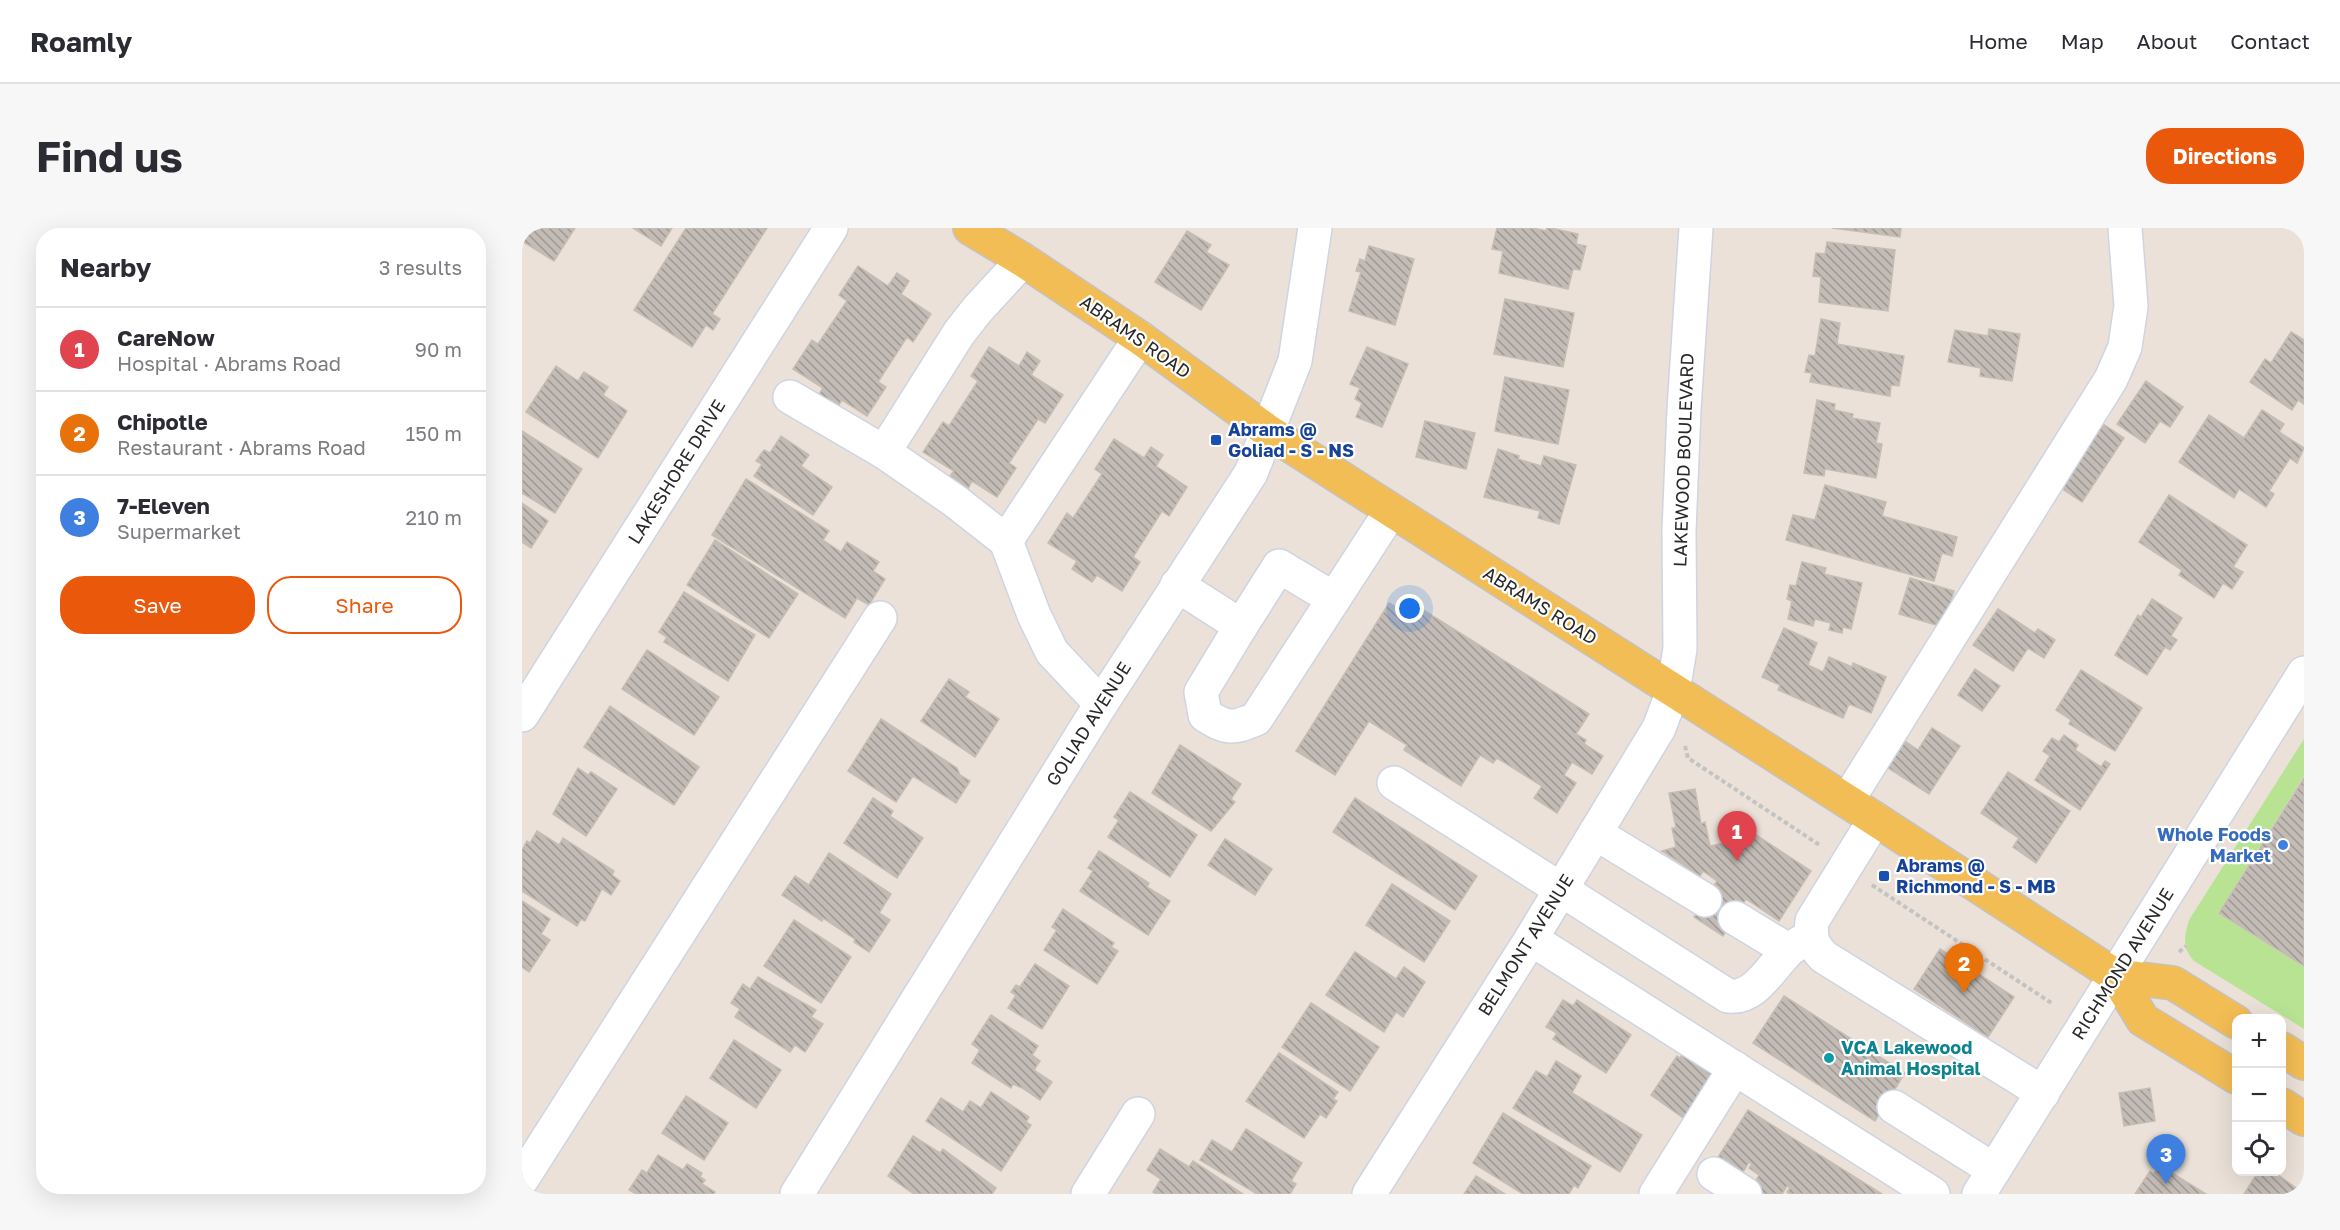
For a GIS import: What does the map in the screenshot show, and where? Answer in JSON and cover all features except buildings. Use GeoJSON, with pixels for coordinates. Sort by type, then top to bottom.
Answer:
{"type":"FeatureCollection","features":[{"type":"Feature","properties":{"kind":"main road","name":"ABRAMS ROAD"},"geometry":{"type":"LineString","coordinates":[[970,228],[1023,260],[1140,338],[1269,432],[1847,801],[2116,976],[2143,1020],[2232,1075]]}},
{"type":"Feature","properties":{"kind":"main road","name":"ABRAMS ROAD"},"geometry":{"type":"LineString","coordinates":[[2116,976],[2173,983],[2232,1020]]}},
{"type":"Feature","properties":{"kind":"main road"},"geometry":{"type":"LineString","coordinates":[[2286,1052],[2304,1063]]}},
{"type":"Feature","properties":{"kind":"main road"},"geometry":{"type":"LineString","coordinates":[[2286,1108],[2304,1119]]}},
{"type":"Feature","properties":{"kind":"street","name":"LAKESHORE DRIVE"},"geometry":{"type":"LineString","coordinates":[[522,716],[831,228]]}},
{"type":"Feature","properties":{"kind":"street","name":"GOLIAD AVENUE"},"geometry":{"type":"LineString","coordinates":[[797,1194],[1101,704],[1251,473],[1295,361],[1315,228]]}},
{"type":"Feature","properties":{"kind":"street","name":"LAKEWOOD BOULEVARD"},"geometry":{"type":"LineString","coordinates":[[1673,691],[1680,649],[1679,531],[1684,409],[1696,228]]}},
{"type":"Feature","properties":{"kind":"street"},"geometry":{"type":"LineString","coordinates":[[1847,801],[2111,379],[2125,347],[2132,306],[2125,228]]}},
{"type":"Feature","properties":{"kind":"street"},"geometry":{"type":"LineString","coordinates":[[884,452],[959,333],[1023,260]]}},
{"type":"Feature","properties":{"kind":"street"},"geometry":{"type":"LineString","coordinates":[[1006,540],[1140,338]]}},
{"type":"Feature","properties":{"kind":"street"},"geometry":{"type":"LineString","coordinates":[[790,398],[884,452],[1006,540],[1048,645],[1068,671],[1101,704]]}},
{"type":"Feature","properties":{"kind":"street"},"geometry":{"type":"LineString","coordinates":[[1334,598],[1279,566],[1200,692],[1205,715],[1222,726],[1239,726],[1256,719],[1391,511]]}},
{"type":"Feature","properties":{"kind":"street"},"geometry":{"type":"LineString","coordinates":[[1177,585],[1242,626]]}},
{"type":"Feature","properties":{"kind":"street"},"geometry":{"type":"LineString","coordinates":[[522,1179],[880,618]]}},
{"type":"Feature","properties":{"kind":"street","name":"RICHMOND AVENUE"},"geometry":{"type":"LineString","coordinates":[[1986,1182],[2304,673]]}},
{"type":"Feature","properties":{"kind":"street","name":"BELMONT AVENUE"},"geometry":{"type":"LineString","coordinates":[[1370,1194],[1561,890],[1659,728],[1673,691]]}},
{"type":"Feature","properties":{"kind":"street"},"geometry":{"type":"LineString","coordinates":[[1394,783],[1728,996],[1738,998],[1751,991],[1799,944],[1875,819]]}},
{"type":"Feature","properties":{"kind":"street"},"geometry":{"type":"LineString","coordinates":[[1595,833],[1705,900]]}},
{"type":"Feature","properties":{"kind":"street"},"geometry":{"type":"LineString","coordinates":[[1735,918],[1799,944],[1815,947],[1824,957],[2043,1093]]}},
{"type":"Feature","properties":{"kind":"street"},"geometry":{"type":"LineString","coordinates":[[1530,939],[1933,1194]]}},
{"type":"Feature","properties":{"kind":"street"},"geometry":{"type":"LineString","coordinates":[[1656,1194],[1735,1068]]}},
{"type":"Feature","properties":{"kind":"street"},"geometry":{"type":"LineString","coordinates":[[1894,1107],[1986,1182]]}},
{"type":"Feature","properties":{"kind":"street"},"geometry":{"type":"LineString","coordinates":[[1088,1194],[1138,1114]]}},
{"type":"Feature","properties":{"kind":"street"},"geometry":{"type":"LineString","coordinates":[[1714,1174],[1745,1194]]}},
{"type":"Feature","properties":{"kind":"path"},"geometry":{"type":"LineString","coordinates":[[1685,745],[1688,758],[1828,850]]}},
{"type":"Feature","properties":{"kind":"path"},"geometry":{"type":"LineString","coordinates":[[1864,881],[2053,1004]]}},
{"type":"Feature","properties":{"kind":"green space"},"geometry":{"type":"Polygon","coordinates":[[[2304,739],[2304,776],[2218,913],[2304,967],[2304,1029],[2286,1018],[2286,1014],[2280,1014],[2194,961],[2187,951],[2185,942],[2189,920],[2304,739]]]}},
{"type":"Feature","properties":{"kind":"place","name":"Abrams @ Goliad - S - NS"},"geometry":{"type":"Point","coordinates":[1216,440]}},
{"type":"Feature","properties":{"kind":"place","name":"Whole Foods Market"},"geometry":{"type":"Point","coordinates":[2283,845]}},
{"type":"Feature","properties":{"kind":"place","name":"CareNow"},"geometry":{"type":"Point","coordinates":[1737,861]}},
{"type":"Feature","properties":{"kind":"place","name":"Abrams @ Richmond - S - MB"},"geometry":{"type":"Point","coordinates":[1884,876]}},
{"type":"Feature","properties":{"kind":"place","name":"Chipotle"},"geometry":{"type":"Point","coordinates":[1964,993]}},
{"type":"Feature","properties":{"kind":"place","name":"VCA Lakewood Animal Hospital"},"geometry":{"type":"Point","coordinates":[1829,1058]}},
{"type":"Feature","properties":{"kind":"place","name":"7-Eleven"},"geometry":{"type":"Point","coordinates":[2166,1184]}}]}
